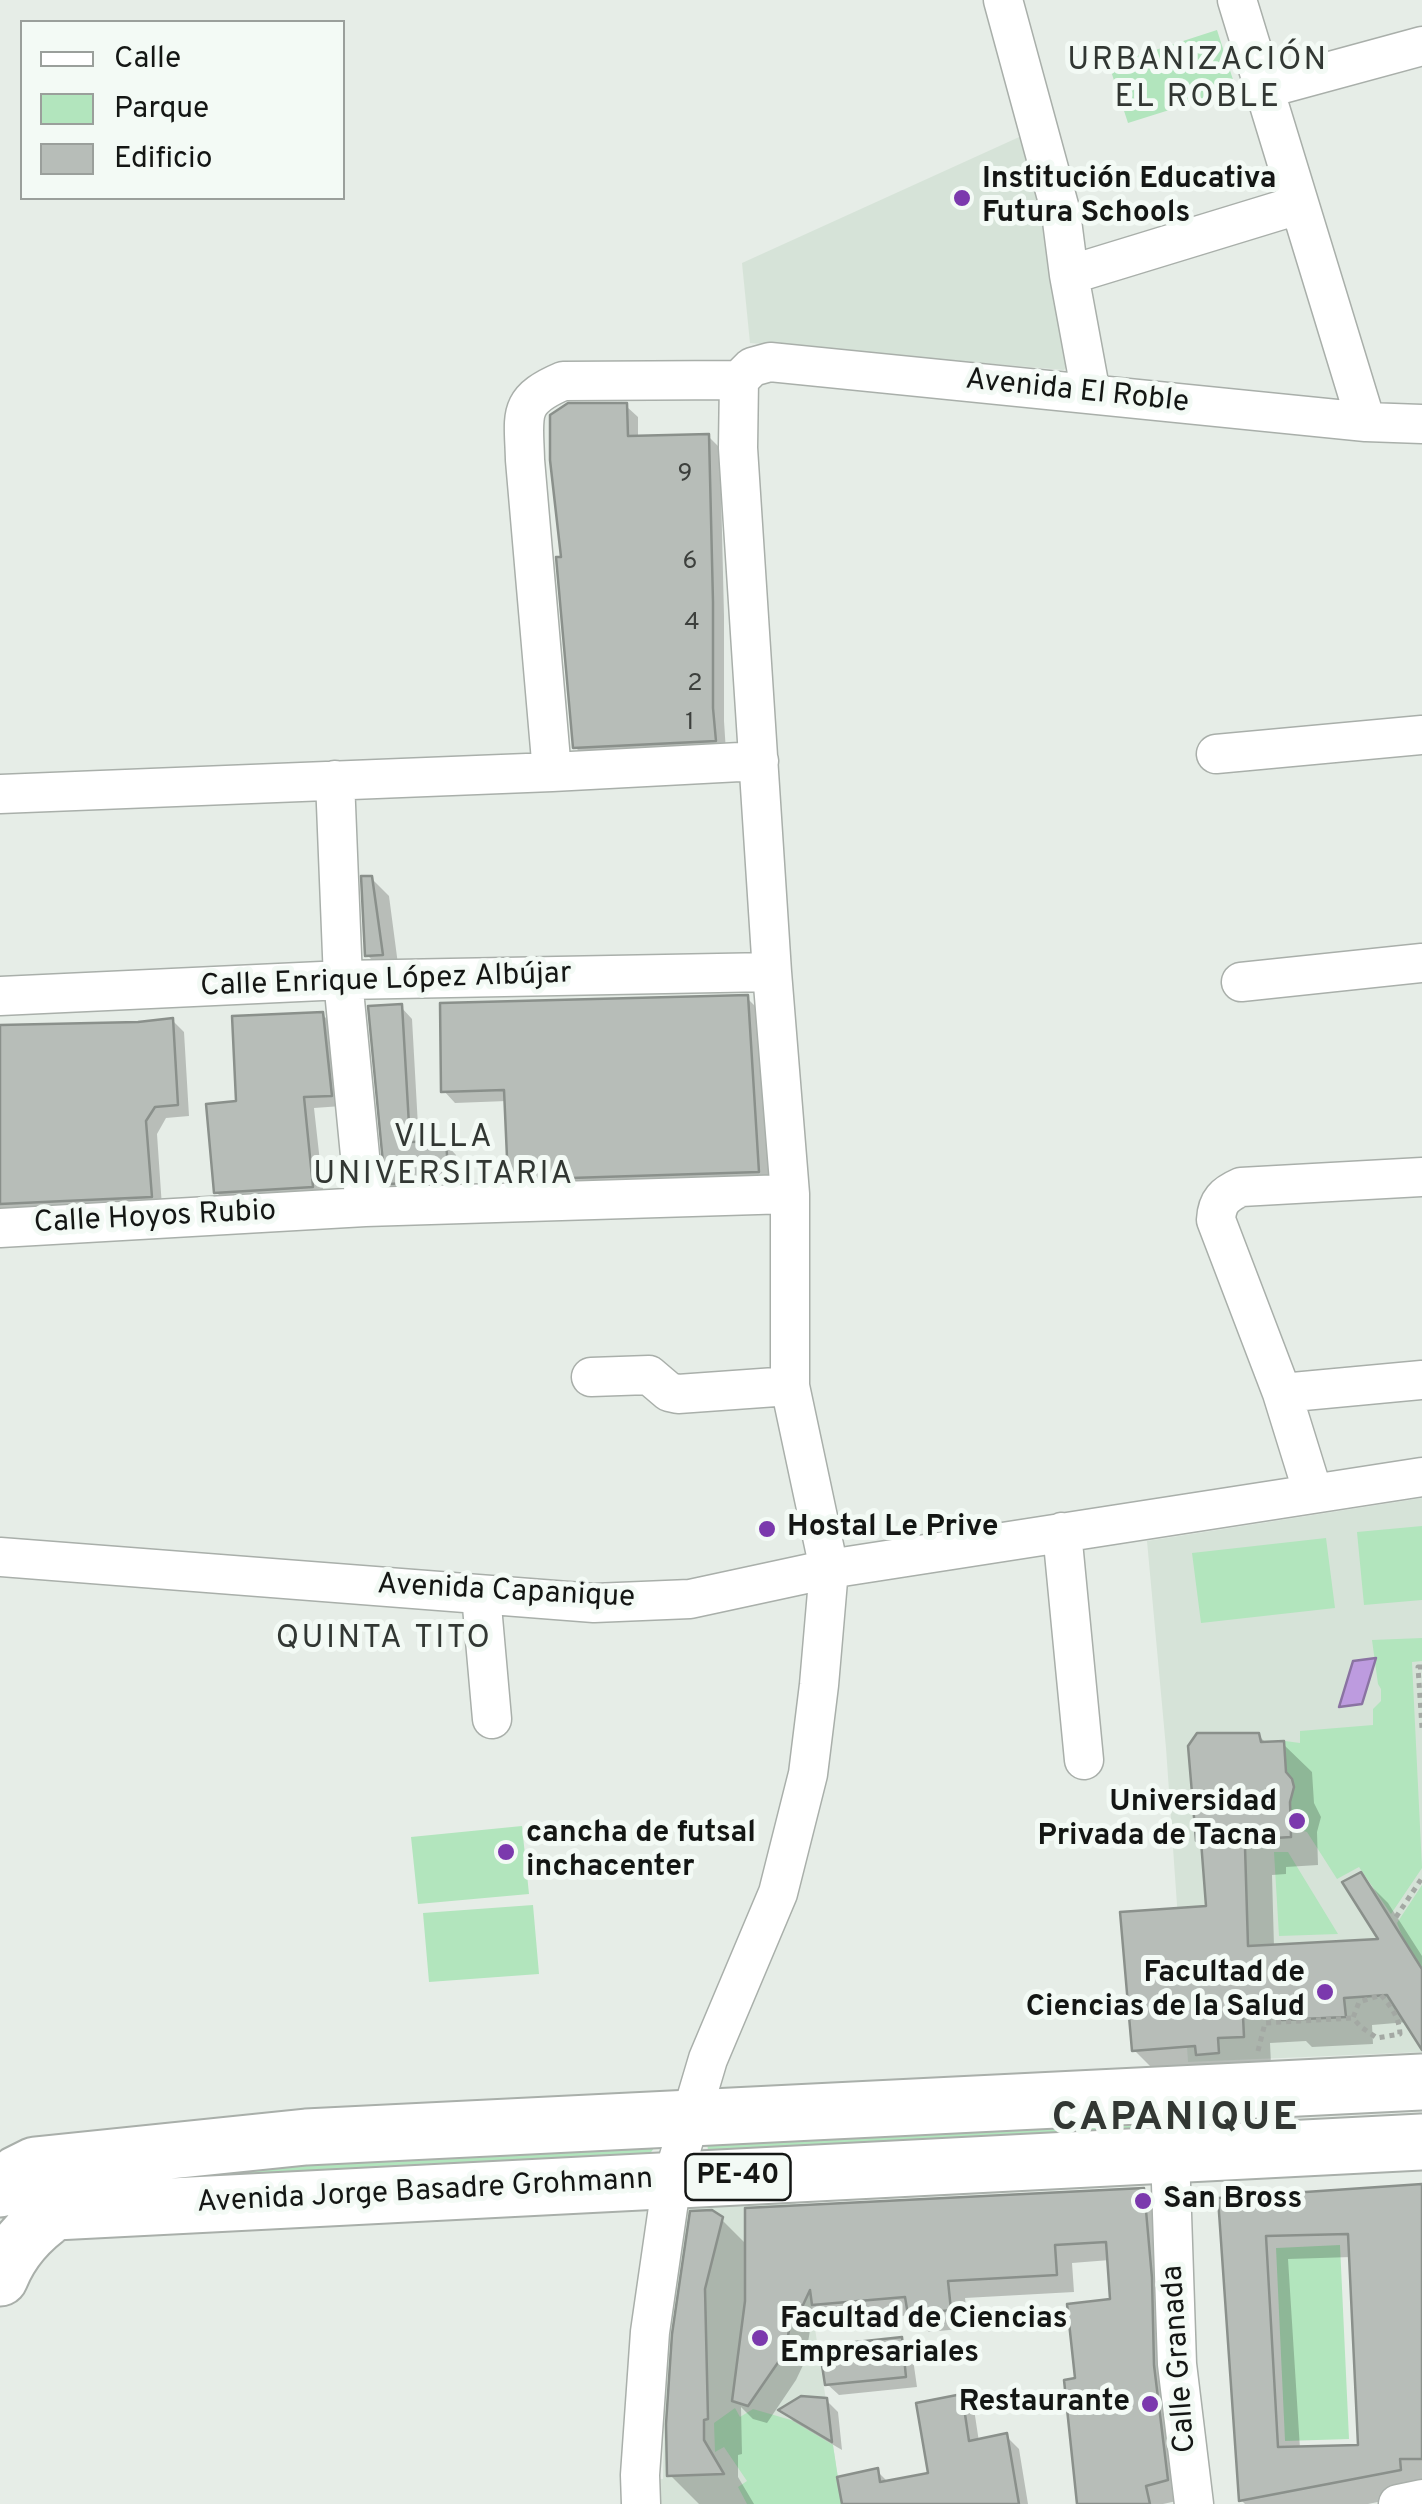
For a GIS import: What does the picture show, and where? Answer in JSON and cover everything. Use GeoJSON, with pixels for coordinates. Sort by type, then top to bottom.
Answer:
{"type":"FeatureCollection","features":[{"type":"Feature","properties":{"kind":"highway","name":"Avenida Jorge Basadre Grohmann"},"geometry":{"type":"LineString","coordinates":[[0,2189],[35,2165],[286,2139],[1422,2082]]}},
{"type":"Feature","properties":{"kind":"highway","name":"Avenida Jorge Basadre Grohmann"},"geometry":{"type":"LineString","coordinates":[[0,2275],[26,2236],[55,2212],[1422,2142]]}},
{"type":"Feature","properties":{"kind":"street"},"geometry":{"type":"LineString","coordinates":[[1003,0],[1061,213],[1091,394]]}},
{"type":"Feature","properties":{"kind":"street"},"geometry":{"type":"LineString","coordinates":[[1237,0],[1366,422]]}},
{"type":"Feature","properties":{"kind":"street"},"geometry":{"type":"LineString","coordinates":[[1264,89],[1422,46]]}},
{"type":"Feature","properties":{"kind":"street"},"geometry":{"type":"LineString","coordinates":[[1069,275],[1298,204]]}},
{"type":"Feature","properties":{"kind":"street","name":"Avenida El Roble"},"geometry":{"type":"LineString","coordinates":[[738,380],[752,366],[770,362],[1366,422],[1422,424]]}},
{"type":"Feature","properties":{"kind":"street"},"geometry":{"type":"LineString","coordinates":[[552,772],[525,460],[528,403],[543,389],[562,381],[738,380],[738,448],[790,1194],[790,1386],[829,1568],[820,1686],[808,1774],[778,1893],[708,2059],[672,2180],[650,2332],[640,2475],[642,2504]]}},
{"type":"Feature","properties":{"kind":"street"},"geometry":{"type":"LineString","coordinates":[[1216,754],[1422,735]]}},
{"type":"Feature","properties":{"kind":"street"},"geometry":{"type":"LineString","coordinates":[[0,794],[759,761]]}},
{"type":"Feature","properties":{"kind":"street"},"geometry":{"type":"LineString","coordinates":[[335,780],[343,980],[366,1208]]}},
{"type":"Feature","properties":{"kind":"street"},"geometry":{"type":"LineString","coordinates":[[1240,982],[1422,963]]}},
{"type":"Feature","properties":{"kind":"street","name":"Calle Enrique López Albújar"},"geometry":{"type":"LineString","coordinates":[[0,996],[343,980],[772,972]]}},
{"type":"Feature","properties":{"kind":"street"},"geometry":{"type":"LineString","coordinates":[[1313,1493],[1282,1394],[1216,1220],[1217,1206],[1227,1193],[1241,1187],[1422,1178]]}},
{"type":"Feature","properties":{"kind":"street","name":"Calle Hoyos Rubio"},"geometry":{"type":"LineString","coordinates":[[0,1228],[366,1208],[790,1194]]}},
{"type":"Feature","properties":{"kind":"street"},"geometry":{"type":"LineString","coordinates":[[591,1377],[649,1376],[678,1394],[790,1386]]}},
{"type":"Feature","properties":{"kind":"street"},"geometry":{"type":"LineString","coordinates":[[1282,1394],[1422,1380]]}},
{"type":"Feature","properties":{"kind":"street","name":"Avenida Capanique"},"geometry":{"type":"LineString","coordinates":[[0,1557],[594,1603],[690,1599],[829,1568],[1422,1476]]}},
{"type":"Feature","properties":{"kind":"street"},"geometry":{"type":"LineString","coordinates":[[1062,1532],[1084,1760]]}},
{"type":"Feature","properties":{"kind":"street"},"geometry":{"type":"LineString","coordinates":[[481,1595],[492,1719]]}},
{"type":"Feature","properties":{"kind":"street","name":"Calle Granada"},"geometry":{"type":"LineString","coordinates":[[1179,2095],[1170,2154],[1177,2364],[1194,2504]]}},
{"type":"Feature","properties":{"kind":"street"},"geometry":{"type":"LineString","coordinates":[[1398,2504],[1422,2499]]}},
{"type":"Feature","properties":{"kind":"path"},"geometry":{"type":"LineString","coordinates":[[1422,1667],[1418,1667],[1422,1728]]}},
{"type":"Feature","properties":{"kind":"path"},"geometry":{"type":"LineString","coordinates":[[1396,1916],[1422,1878]]}},
{"type":"Feature","properties":{"kind":"path"},"geometry":{"type":"LineString","coordinates":[[1381,1996],[1395,2012],[1400,2034],[1377,2038],[1353,2018],[1359,2002],[1381,1996]]}},
{"type":"Feature","properties":{"kind":"path"},"geometry":{"type":"LineString","coordinates":[[1256,2059],[1266,2023],[1353,2018]]}},
{"type":"Feature","properties":{"kind":"shaded area","name":"Institución Educativa Futura Schools"},"geometry":{"type":"Polygon","coordinates":[[[1028,133],[1070,362],[1064,370],[750,343],[742,263],[1028,133]]]}},
{"type":"Feature","properties":{"kind":"shaded area","name":"Universidad Privada de Tacna"},"geometry":{"type":"Polygon","coordinates":[[[1422,1498],[1422,2052],[1188,2062],[1147,1541],[1422,1498]]]}},
{"type":"Feature","properties":{"kind":"shaded area"},"geometry":{"type":"Polygon","coordinates":[[[1376,1658],[1362,1704],[1339,1707],[1353,1661],[1376,1658]]]}},
{"type":"Feature","properties":{"kind":"shaded area"},"geometry":{"type":"Polygon","coordinates":[[[795,2199],[842,2504],[650,2504],[650,2480],[663,2479],[672,2207],[795,2199]]]}},
{"type":"Feature","properties":{"kind":"green space"},"geometry":{"type":"Polygon","coordinates":[[[1217,30],[1236,89],[1128,123],[1109,65],[1217,30]]]}},
{"type":"Feature","properties":{"kind":"green space"},"geometry":{"type":"Polygon","coordinates":[[[1422,1526],[1422,1600],[1364,1605],[1357,1532],[1422,1526]]]}},
{"type":"Feature","properties":{"kind":"green space"},"geometry":{"type":"Polygon","coordinates":[[[1326,1538],[1335,1608],[1201,1623],[1192,1553],[1326,1538]]]}},
{"type":"Feature","properties":{"kind":"green space"},"geometry":{"type":"Polygon","coordinates":[[[1422,1638],[1422,1661],[1412,1662],[1422,1868],[1391,1914],[1359,1867],[1337,1879],[1307,1832],[1290,1827],[1294,1787],[1286,1772],[1285,1741],[1300,1743],[1300,1731],[1373,1725],[1373,1709],[1381,1701],[1381,1689],[1372,1640],[1422,1638]]]}},
{"type":"Feature","properties":{"kind":"green space"},"geometry":{"type":"Polygon","coordinates":[[[522,1826],[529,1894],[418,1904],[411,1837],[522,1826]]]}},
{"type":"Feature","properties":{"kind":"green space"},"geometry":{"type":"Polygon","coordinates":[[[1274,1852],[1288,1852],[1338,1934],[1279,1936],[1274,1852]]]}},
{"type":"Feature","properties":{"kind":"green space"},"geometry":{"type":"Polygon","coordinates":[[[1422,1885],[1422,1969],[1397,1923],[1422,1885]]]}},
{"type":"Feature","properties":{"kind":"green space"},"geometry":{"type":"Polygon","coordinates":[[[533,1905],[539,1974],[429,1982],[423,1913],[533,1905]]]}},
{"type":"Feature","properties":{"kind":"green space"},"geometry":{"type":"Polygon","coordinates":[[[1146,2109],[1161,2129],[708,2152],[707,2139],[1146,2109]]]}},
{"type":"Feature","properties":{"kind":"green space"},"geometry":{"type":"Polygon","coordinates":[[[649,2138],[654,2148],[647,2158],[68,2199],[59,2175],[649,2138]]]}},
{"type":"Feature","properties":{"kind":"green space"},"geometry":{"type":"Polygon","coordinates":[[[1340,2245],[1349,2439],[1285,2441],[1276,2248],[1340,2245]]]}},
{"type":"Feature","properties":{"kind":"green space"},"geometry":{"type":"Polygon","coordinates":[[[735,2408],[740,2417],[753,2409],[791,2420],[833,2445],[842,2504],[747,2504],[738,2487],[747,2481],[724,2447],[715,2452],[714,2423],[735,2408]]]}},
{"type":"Feature","properties":{"kind":"building"},"geometry":{"type":"Polygon","coordinates":[[[568,403],[627,403],[628,436],[709,434],[716,741],[573,748],[556,557],[561,557],[550,460],[550,415],[568,403]]]}},
{"type":"Feature","properties":{"kind":"building"},"geometry":{"type":"Polygon","coordinates":[[[361,876],[372,876],[383,955],[365,956],[361,876]]]}},
{"type":"Feature","properties":{"kind":"building"},"geometry":{"type":"Polygon","coordinates":[[[748,995],[759,1172],[508,1180],[504,1090],[441,1092],[440,1003],[748,995]]]}},
{"type":"Feature","properties":{"kind":"building"},"geometry":{"type":"Polygon","coordinates":[[[402,1004],[410,1142],[446,1141],[449,1182],[385,1184],[368,1006],[402,1004]]]}},
{"type":"Feature","properties":{"kind":"building"},"geometry":{"type":"Polygon","coordinates":[[[323,1012],[332,1096],[304,1097],[313,1187],[214,1193],[206,1104],[236,1101],[232,1016],[323,1012]]]}},
{"type":"Feature","properties":{"kind":"building"},"geometry":{"type":"Polygon","coordinates":[[[173,1018],[178,1105],[155,1107],[146,1121],[152,1197],[0,1204],[0,1025],[173,1018]]]}},
{"type":"Feature","properties":{"kind":"building"},"geometry":{"type":"Polygon","coordinates":[[[1197,1733],[1259,1733],[1261,1742],[1284,1741],[1286,1772],[1294,1787],[1290,1802],[1291,1837],[1259,1839],[1259,1846],[1245,1847],[1248,1946],[1378,1939],[1342,1882],[1361,1872],[1422,1969],[1422,2050],[1387,1995],[1344,1998],[1346,2017],[1282,2020],[1281,2014],[1243,2016],[1244,2037],[1218,2038],[1219,2053],[1196,2055],[1195,2046],[1132,2051],[1120,1912],[1206,1906],[1188,1746],[1197,1733]]]}},
{"type":"Feature","properties":{"kind":"building"},"geometry":{"type":"Polygon","coordinates":[[[1422,2184],[1422,2459],[1400,2459],[1401,2470],[1239,2501],[1218,2198],[1422,2184]],[[1348,2234],[1266,2236],[1278,2447],[1358,2445],[1348,2234]]]}},
{"type":"Feature","properties":{"kind":"building"},"geometry":{"type":"Polygon","coordinates":[[[1144,2188],[1154,2365],[1168,2480],[1146,2486],[1150,2504],[1077,2504],[1064,2380],[1075,2378],[1067,2304],[1110,2299],[1106,2242],[1055,2245],[1057,2275],[948,2281],[951,2310],[908,2315],[905,2297],[812,2305],[810,2290],[803,2305],[793,2306],[787,2342],[779,2361],[748,2406],[732,2401],[745,2301],[745,2208],[1144,2188]]]}},
{"type":"Feature","properties":{"kind":"building"},"geometry":{"type":"Polygon","coordinates":[[[712,2210],[723,2217],[705,2289],[708,2419],[704,2420],[704,2440],[724,2474],[667,2476],[672,2334],[690,2211],[712,2210]]]}},
{"type":"Feature","properties":{"kind":"building"},"geometry":{"type":"Polygon","coordinates":[[[902,2337],[906,2377],[825,2385],[819,2346],[902,2337]]]}},
{"type":"Feature","properties":{"kind":"building"},"geometry":{"type":"Polygon","coordinates":[[[962,2394],[969,2441],[1007,2433],[1019,2504],[842,2504],[837,2477],[878,2468],[880,2482],[928,2473],[916,2403],[962,2394]]]}},
{"type":"Feature","properties":{"kind":"building"},"geometry":{"type":"Polygon","coordinates":[[[801,2396],[827,2398],[832,2442],[778,2410],[801,2396]]]}},
{"type":"Feature","properties":{"kind":"place","name":"Institución Educativa Futura Schools"},"geometry":{"type":"Point","coordinates":[962,198]}},
{"type":"Feature","properties":{"kind":"place","name":"Hostal Le Prive"},"geometry":{"type":"Point","coordinates":[767,1529]}},
{"type":"Feature","properties":{"kind":"place","name":"Universidad Privada de Tacna"},"geometry":{"type":"Point","coordinates":[1297,1821]}},
{"type":"Feature","properties":{"kind":"place","name":"cancha de futsal inchacenter"},"geometry":{"type":"Point","coordinates":[506,1852]}},
{"type":"Feature","properties":{"kind":"place","name":"Facultad de Ciencias de la Salud"},"geometry":{"type":"Point","coordinates":[1325,1992]}},
{"type":"Feature","properties":{"kind":"place","name":"San Bross"},"geometry":{"type":"Point","coordinates":[1143,2201]}},
{"type":"Feature","properties":{"kind":"place","name":"Facultad de Ciencias Empresariales"},"geometry":{"type":"Point","coordinates":[760,2338]}},
{"type":"Feature","properties":{"kind":"place","name":"Restaurante"},"geometry":{"type":"Point","coordinates":[1150,2404]}},
{"type":"Feature","properties":{"kind":"district","name":"URBANIZACIÓN EL ROBLE"},"geometry":{"type":"Point","coordinates":[1198,82]}},
{"type":"Feature","properties":{"kind":"district","name":"VILLA UNIVERSITARIA"},"geometry":{"type":"Point","coordinates":[444,1158]}},
{"type":"Feature","properties":{"kind":"district","name":"QUINTA TITO"},"geometry":{"type":"Point","coordinates":[384,1641]}},
{"type":"Feature","properties":{"kind":"district","name":"CAPANIQUE"},"geometry":{"type":"Point","coordinates":[1176,2121]}}]}
